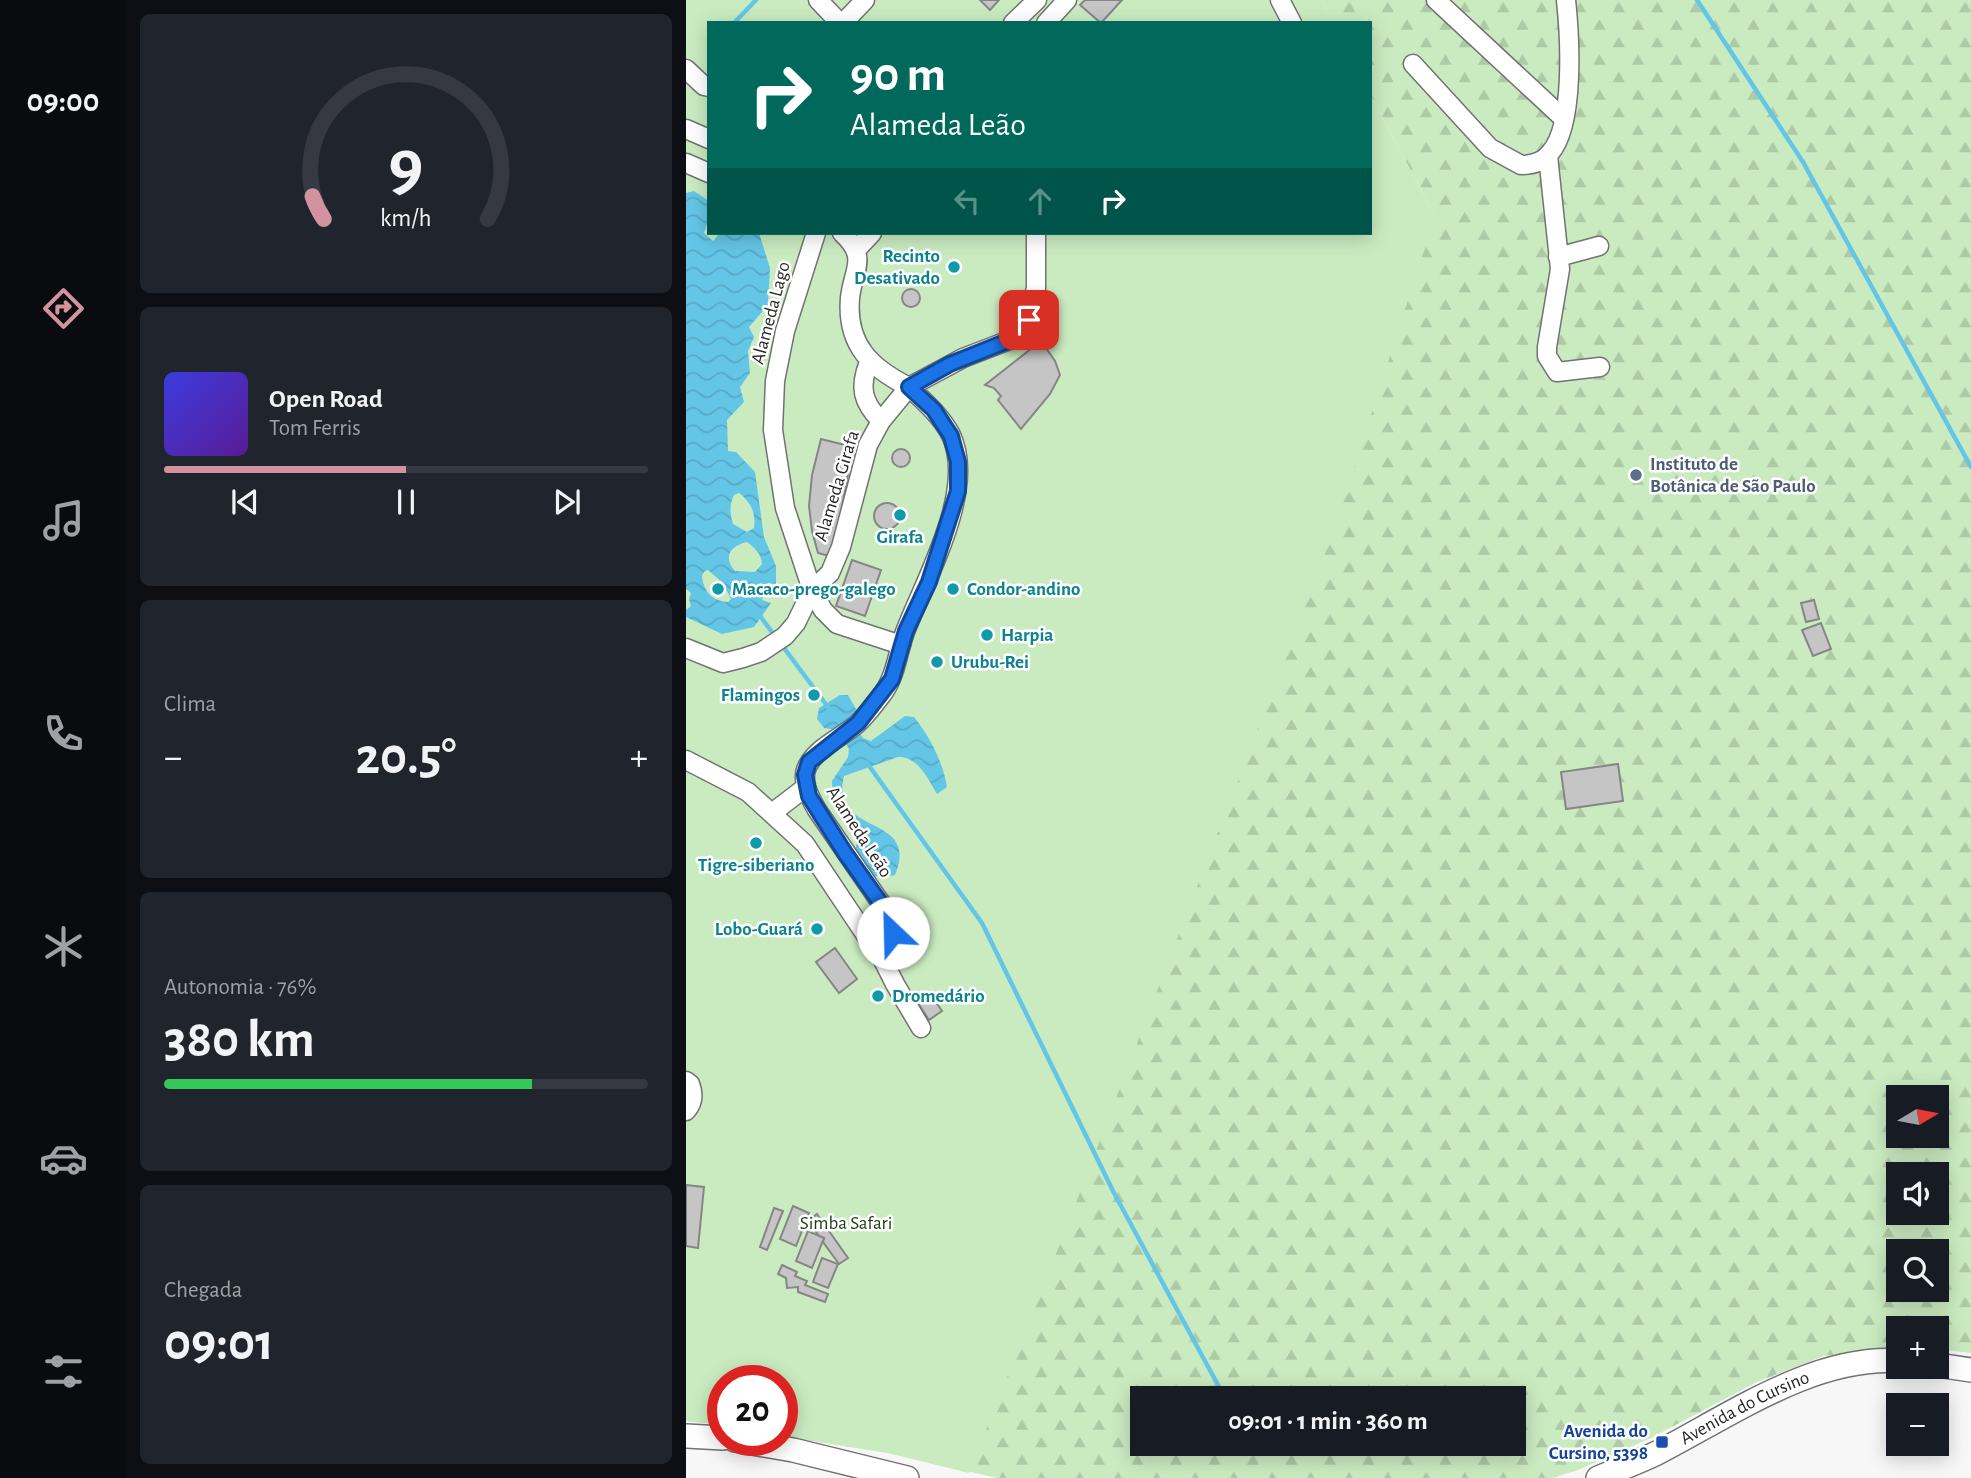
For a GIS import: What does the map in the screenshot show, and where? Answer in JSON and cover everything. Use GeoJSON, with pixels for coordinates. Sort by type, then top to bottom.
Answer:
{"type":"FeatureCollection","features":[{"type":"Feature","properties":{"kind":"main road","name":"Avenida do Cursino"},"geometry":{"type":"LineString","coordinates":[[1598,1478],[1658,1452],[1764,1396],[1831,1369],[1886,1360]]}},
{"type":"Feature","properties":{"kind":"main road"},"geometry":{"type":"LineString","coordinates":[[1949,1367],[1971,1370]]}},
{"type":"Feature","properties":{"kind":"main road"},"geometry":{"type":"LineString","coordinates":[[686,1436],[707,1437]]}},
{"type":"Feature","properties":{"kind":"main road"},"geometry":{"type":"LineString","coordinates":[[798,1451],[907,1478]]}},
{"type":"Feature","properties":{"kind":"lane"},"geometry":{"type":"LineString","coordinates":[[818,0],[840,21]]}},
{"type":"Feature","properties":{"kind":"lane"},"geometry":{"type":"LineString","coordinates":[[844,21],[865,0]]}},
{"type":"Feature","properties":{"kind":"lane"},"geometry":{"type":"LineString","coordinates":[[1015,21],[1037,0]]}},
{"type":"Feature","properties":{"kind":"lane"},"geometry":{"type":"LineString","coordinates":[[1047,21],[1067,0]]}},
{"type":"Feature","properties":{"kind":"lane"},"geometry":{"type":"LineString","coordinates":[[1280,0],[1289,21]]}},
{"type":"Feature","properties":{"kind":"lane"},"geometry":{"type":"LineString","coordinates":[[1436,0],[1564,119]]}},
{"type":"Feature","properties":{"kind":"lane"},"geometry":{"type":"LineString","coordinates":[[1413,65],[1490,148],[1521,165],[1530,165],[1548,156],[1564,119],[1570,61],[1566,0]]}},
{"type":"Feature","properties":{"kind":"lane"},"geometry":{"type":"LineString","coordinates":[[686,69],[707,87]]}},
{"type":"Feature","properties":{"kind":"lane"},"geometry":{"type":"LineString","coordinates":[[686,129],[707,138]]}},
{"type":"Feature","properties":{"kind":"lane"},"geometry":{"type":"LineString","coordinates":[[1548,156],[1560,269],[1546,347],[1547,356],[1557,372],[1600,368]]}},
{"type":"Feature","properties":{"kind":"lane"},"geometry":{"type":"LineString","coordinates":[[686,163],[707,172]]}},
{"type":"Feature","properties":{"kind":"lane","name":"Alameda Lago"},"geometry":{"type":"LineString","coordinates":[[815,235],[785,331],[775,381],[773,430],[785,508],[804,569],[823,610],[837,624],[901,645]]}},
{"type":"Feature","properties":{"kind":"lane"},"geometry":{"type":"LineString","coordinates":[[844,235],[856,250],[859,262],[850,298],[852,333],[869,362],[864,373],[865,398],[869,408],[881,421]]}},
{"type":"Feature","properties":{"kind":"lane"},"geometry":{"type":"LineString","coordinates":[[856,250],[870,235]]}},
{"type":"Feature","properties":{"kind":"lane"},"geometry":{"type":"LineString","coordinates":[[909,387],[963,358],[1015,338],[1029,320],[1036,289],[1036,235]]}},
{"type":"Feature","properties":{"kind":"lane"},"geometry":{"type":"LineString","coordinates":[[1558,257],[1600,246]]}},
{"type":"Feature","properties":{"kind":"lane","name":"Alameda Leão"},"geometry":{"type":"LineString","coordinates":[[869,362],[909,387],[934,410],[951,436],[958,462],[958,491],[929,582],[901,645],[892,679],[863,717],[809,762],[805,775],[806,787],[817,810],[889,915],[893,933],[890,940],[875,944]]}},
{"type":"Feature","properties":{"kind":"lane","name":"Alameda Girafa"},"geometry":{"type":"LineString","coordinates":[[812,590],[830,573],[841,547],[868,445],[881,421],[909,387]]}},
{"type":"Feature","properties":{"kind":"lane"},"geometry":{"type":"LineString","coordinates":[[686,648],[723,663],[761,652],[785,636],[796,623],[812,590]]}},
{"type":"Feature","properties":{"kind":"lane"},"geometry":{"type":"LineString","coordinates":[[686,760],[748,792],[805,844],[867,937],[875,944],[920,1028]]}},
{"type":"Feature","properties":{"kind":"lane"},"geometry":{"type":"LineString","coordinates":[[772,813],[806,787]]}},
{"type":"Feature","properties":{"kind":"lane"},"geometry":{"type":"LineString","coordinates":[[686,1082],[694,1093],[692,1105],[686,1111]]}},
{"type":"Feature","properties":{"kind":"green space","name":"Simba Safari"},"geometry":{"type":"Polygon","coordinates":[[[686,0],[1321,0],[1332,21],[707,21],[707,235],[1372,235],[1372,98],[1435,216],[1335,527],[1071,1216],[969,1473],[888,1453],[798,1439],[798,1365],[707,1365],[707,1423],[686,1421],[686,0]]]}},
{"type":"Feature","properties":{"kind":"green space","name":"Simba Safari"},"geometry":{"type":"Polygon","coordinates":[[[1321,0],[1971,0],[1971,1353],[1949,1350],[1949,1316],[1886,1316],[1886,1349],[1824,1356],[1757,1382],[1651,1438],[1553,1478],[997,1478],[888,1453],[798,1439],[798,1365],[707,1365],[707,1423],[686,1421],[686,868],[1435,216],[1372,98],[1372,21],[1332,21],[1321,0]]]}},
{"type":"Feature","properties":{"kind":"water"},"geometry":{"type":"Polygon","coordinates":[[[694,191],[707,200],[707,225],[704,233],[713,241],[718,235],[760,235],[770,268],[768,305],[749,327],[754,337],[748,351],[750,373],[740,387],[744,402],[727,420],[728,451],[736,452],[755,472],[764,537],[776,566],[776,584],[768,583],[762,600],[771,603],[754,627],[722,634],[686,617],[686,610],[691,606],[691,593],[686,589],[686,193],[694,191]],[[739,493],[734,495],[731,517],[733,524],[747,532],[754,528],[754,523],[747,500],[739,493]],[[747,542],[730,552],[729,561],[735,571],[755,572],[762,564],[759,554],[747,542]],[[708,570],[702,575],[706,590],[717,600],[728,602],[731,599],[723,583],[708,570]]]}},
{"type":"Feature","properties":{"kind":"water"},"geometry":{"type":"Polygon","coordinates":[[[840,695],[848,695],[857,711],[852,721],[863,738],[871,741],[905,716],[914,717],[930,741],[942,768],[947,787],[937,794],[917,764],[905,758],[898,757],[844,776],[843,795],[849,809],[886,832],[896,842],[900,855],[895,875],[873,876],[856,852],[857,834],[849,820],[833,803],[832,781],[848,757],[849,749],[837,730],[824,728],[817,719],[819,708],[840,695]]]}},
{"type":"Feature","properties":{"kind":"building"},"geometry":{"type":"Polygon","coordinates":[[[980,0],[999,0],[990,10],[980,0]]]}},
{"type":"Feature","properties":{"kind":"building"},"geometry":{"type":"Polygon","coordinates":[[[1085,0],[1122,0],[1103,21],[1099,21],[1080,5],[1085,0]]]}},
{"type":"Feature","properties":{"kind":"building"},"geometry":{"type":"Polygon","coordinates":[[[911,289],[917,292],[920,298],[917,304],[911,307],[905,304],[902,298],[905,292],[911,289]]]}},
{"type":"Feature","properties":{"kind":"building"},"geometry":{"type":"Polygon","coordinates":[[[1041,341],[1055,361],[1060,375],[1050,394],[1021,429],[998,400],[1001,396],[994,388],[985,385],[1041,341]]]}},
{"type":"Feature","properties":{"kind":"building"},"geometry":{"type":"Polygon","coordinates":[[[821,439],[853,447],[833,557],[818,553],[809,506],[812,475],[821,439]]]}},
{"type":"Feature","properties":{"kind":"building"},"geometry":{"type":"Polygon","coordinates":[[[901,449],[907,452],[910,458],[907,464],[901,467],[895,464],[892,458],[895,452],[901,449]]]}},
{"type":"Feature","properties":{"kind":"building"},"geometry":{"type":"Polygon","coordinates":[[[887,503],[896,507],[900,516],[896,525],[887,529],[878,525],[874,516],[878,507],[887,503]]]}},
{"type":"Feature","properties":{"kind":"building"},"geometry":{"type":"Polygon","coordinates":[[[852,560],[881,570],[865,616],[836,606],[852,560]]]}},
{"type":"Feature","properties":{"kind":"building"},"geometry":{"type":"Polygon","coordinates":[[[1814,600],[1819,619],[1806,622],[1801,603],[1814,600]]]}},
{"type":"Feature","properties":{"kind":"building"},"geometry":{"type":"Polygon","coordinates":[[[1821,623],[1831,649],[1813,656],[1802,630],[1821,623]]]}},
{"type":"Feature","properties":{"kind":"building"},"geometry":{"type":"Polygon","coordinates":[[[1618,764],[1623,801],[1566,809],[1561,772],[1618,764]]]}},
{"type":"Feature","properties":{"kind":"building"},"geometry":{"type":"Polygon","coordinates":[[[835,948],[857,979],[839,993],[816,962],[835,948]]]}},
{"type":"Feature","properties":{"kind":"building"},"geometry":{"type":"Polygon","coordinates":[[[929,992],[942,1011],[929,1020],[916,1000],[929,992]]]}},
{"type":"Feature","properties":{"kind":"building"},"geometry":{"type":"Polygon","coordinates":[[[686,1185],[704,1187],[698,1248],[686,1246],[686,1185]]]}},
{"type":"Feature","properties":{"kind":"building"},"geometry":{"type":"Polygon","coordinates":[[[793,1206],[809,1213],[796,1246],[780,1239],[793,1206]]]}},
{"type":"Feature","properties":{"kind":"building"},"geometry":{"type":"Polygon","coordinates":[[[774,1208],[783,1211],[767,1250],[760,1247],[774,1208]]]}},
{"type":"Feature","properties":{"kind":"building"},"geometry":{"type":"Polygon","coordinates":[[[817,1214],[848,1258],[839,1264],[823,1242],[824,1238],[819,1236],[808,1221],[817,1214]]]}},
{"type":"Feature","properties":{"kind":"building"},"geometry":{"type":"Polygon","coordinates":[[[808,1231],[824,1238],[812,1268],[796,1261],[808,1231]]]}},
{"type":"Feature","properties":{"kind":"building"},"geometry":{"type":"Polygon","coordinates":[[[822,1258],[838,1264],[828,1288],[813,1282],[822,1258]]]}},
{"type":"Feature","properties":{"kind":"building"},"geometry":{"type":"Polygon","coordinates":[[[782,1265],[797,1272],[795,1276],[807,1281],[805,1285],[828,1294],[825,1302],[798,1292],[798,1287],[787,1288],[786,1278],[778,1274],[782,1265]]]}},
{"type":"Feature","properties":{"kind":"waterway"},"geometry":{"type":"LineString","coordinates":[[736,21],[756,0]]}},
{"type":"Feature","properties":{"kind":"waterway"},"geometry":{"type":"LineString","coordinates":[[1697,0],[1803,162],[1971,467]]}},
{"type":"Feature","properties":{"kind":"waterway"},"geometry":{"type":"LineString","coordinates":[[748,600],[772,632]]}},
{"type":"Feature","properties":{"kind":"waterway"},"geometry":{"type":"LineString","coordinates":[[784,648],[828,707]]}},
{"type":"Feature","properties":{"kind":"waterway"},"geometry":{"type":"LineString","coordinates":[[867,763],[982,923],[1114,1193],[1219,1386]]}},
{"type":"Feature","properties":{"kind":"place","name":"Recinto Desativado"},"geometry":{"type":"Point","coordinates":[954,267]}},
{"type":"Feature","properties":{"kind":"place","name":"Instituto de Botânica de São Paulo"},"geometry":{"type":"Point","coordinates":[1636,475]}},
{"type":"Feature","properties":{"kind":"place","name":"Girafa"},"geometry":{"type":"Point","coordinates":[900,515]}},
{"type":"Feature","properties":{"kind":"place","name":"Macaco-prego-galego"},"geometry":{"type":"Point","coordinates":[718,589]}},
{"type":"Feature","properties":{"kind":"place","name":"Condor-andino"},"geometry":{"type":"Point","coordinates":[953,589]}},
{"type":"Feature","properties":{"kind":"place","name":"Harpia"},"geometry":{"type":"Point","coordinates":[987,635]}},
{"type":"Feature","properties":{"kind":"place","name":"Urubu-Rei"},"geometry":{"type":"Point","coordinates":[937,662]}},
{"type":"Feature","properties":{"kind":"place","name":"Flamingos"},"geometry":{"type":"Point","coordinates":[814,695]}},
{"type":"Feature","properties":{"kind":"place","name":"Tigre-siberiano"},"geometry":{"type":"Point","coordinates":[756,843]}},
{"type":"Feature","properties":{"kind":"place","name":"Lobo-Guará"},"geometry":{"type":"Point","coordinates":[817,929]}},
{"type":"Feature","properties":{"kind":"place","name":"Dromedário"},"geometry":{"type":"Point","coordinates":[878,996]}},
{"type":"Feature","properties":{"kind":"place","name":"Avenida do Cursino, 5398"},"geometry":{"type":"Point","coordinates":[1662,1442]}},
{"type":"Feature","properties":{"kind":"route"},"geometry":{"type":"LineString","coordinates":[[893,933],[889,915],[809,796],[805,775],[809,762],[858,723],[892,679],[906,631],[929,582],[958,491],[958,462],[951,436],[934,410],[909,387],[937,370],[1015,338],[1029,320]]}}]}
